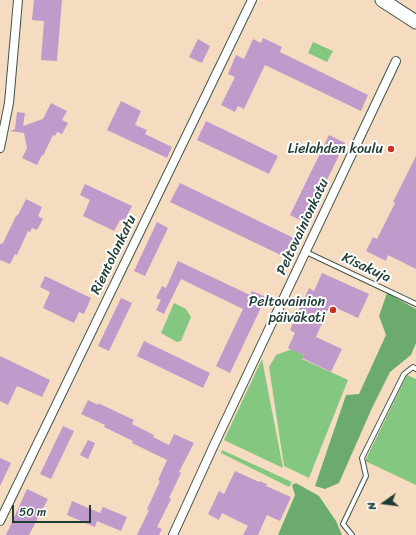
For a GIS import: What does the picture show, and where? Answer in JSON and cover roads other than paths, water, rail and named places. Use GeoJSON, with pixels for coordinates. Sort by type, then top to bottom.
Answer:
{"type":"FeatureCollection","features":[{"type":"Feature","properties":{"kind":"main road"},"geometry":{"type":"LineString","coordinates":[[382,0],[416,22]]}},
{"type":"Feature","properties":{"kind":"street"},"geometry":{"type":"LineString","coordinates":[[0,148],[10,103],[18,0]]}},
{"type":"Feature","properties":{"kind":"street","name":"Rientolankatu"},"geometry":{"type":"LineString","coordinates":[[0,521],[252,0]]}},
{"type":"Feature","properties":{"kind":"street","name":"Peltovainionkatu"},"geometry":{"type":"LineString","coordinates":[[174,535],[214,445],[396,61]]}},
{"type":"Feature","properties":{"kind":"lane","name":"Kisakuja"},"geometry":{"type":"LineString","coordinates":[[306,252],[416,304]]}},
{"type":"Feature","properties":{"kind":"lane"},"geometry":{"type":"LineString","coordinates":[[352,535],[343,524],[350,513],[366,476],[362,458],[404,374],[413,367],[416,369]]}},
{"type":"Feature","properties":{"kind":"place","name":"Lielahden koulu"},"geometry":{"type":"Point","coordinates":[391,149]}},
{"type":"Feature","properties":{"kind":"place","name":"Peltovainion päiväkoti"},"geometry":{"type":"Point","coordinates":[333,310]}}]}
